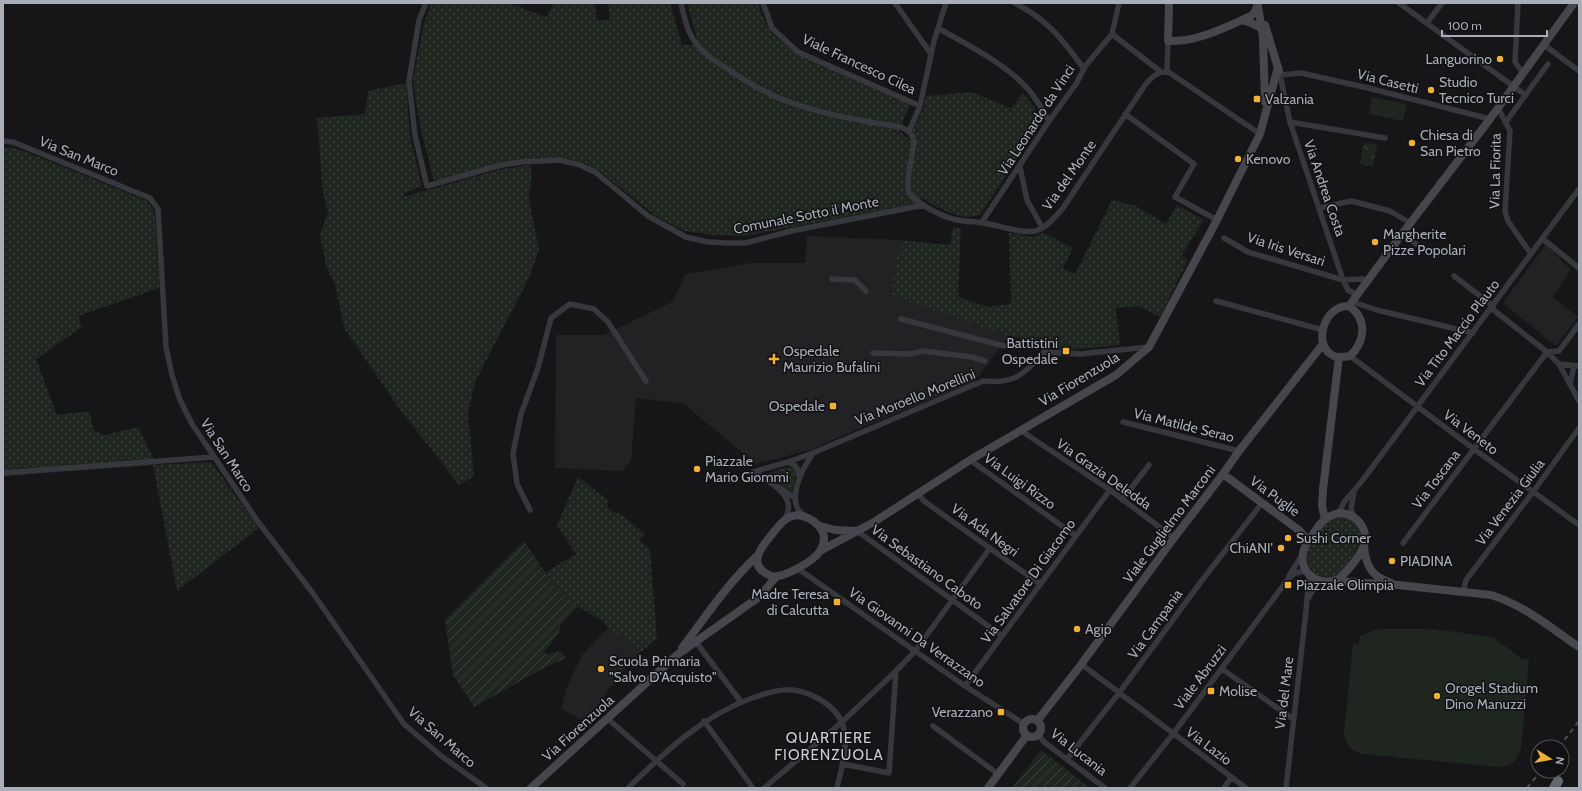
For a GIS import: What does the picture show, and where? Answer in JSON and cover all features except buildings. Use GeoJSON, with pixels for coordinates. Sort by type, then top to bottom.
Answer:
{"type":"FeatureCollection","features":[{"type":"Feature","properties":{"kind":"main road"},"geometry":{"type":"LineString","coordinates":[[1168,3],[1168,40],[1185,41],[1242,20],[1253,14],[1258,3]]}},
{"type":"Feature","properties":{"kind":"main road"},"geometry":{"type":"LineString","coordinates":[[1258,3],[1279,71]]}},
{"type":"Feature","properties":{"kind":"main road","name":"Via Fiorenzuola"},"geometry":{"type":"LineString","coordinates":[[1258,3],[1266,112]]}},
{"type":"Feature","properties":{"kind":"main road"},"geometry":{"type":"LineString","coordinates":[[1353,301],[1361,317],[1362,327],[1359,345],[1350,356],[1339,358],[1329,353],[1323,344],[1323,330],[1326,319],[1331,312],[1353,301],[1410,223],[1490,119],[1574,3]]}},
{"type":"Feature","properties":{"kind":"main road"},"geometry":{"type":"LineString","coordinates":[[1242,20],[1251,22],[1261,28]]}},
{"type":"Feature","properties":{"kind":"main road"},"geometry":{"type":"LineString","coordinates":[[1264,70],[1273,82]]}},
{"type":"Feature","properties":{"kind":"main road","name":"Via Fiorenzuola"},"geometry":{"type":"LineString","coordinates":[[820,551],[857,531],[1020,430],[1116,375],[1149,347],[1217,220],[1260,134],[1273,82],[1279,71]]}},
{"type":"Feature","properties":{"kind":"main road","name":"Viale Guglielmo Marconi"},"geometry":{"type":"LineString","coordinates":[[1038,721],[1174,538],[1224,474],[1239,451],[1323,344]]}},
{"type":"Feature","properties":{"kind":"main road"},"geometry":{"type":"LineString","coordinates":[[1325,518],[1322,506],[1323,490],[1339,358]]}},
{"type":"Feature","properties":{"kind":"main road","name":"Via Puglie"},"geometry":{"type":"LineString","coordinates":[[1224,474],[1300,531],[1308,541]]}},
{"type":"Feature","properties":{"kind":"main road"},"geometry":{"type":"LineString","coordinates":[[1394,585],[1376,575],[1372,571],[1364,552],[1363,529],[1354,516],[1339,513],[1325,518],[1308,541],[1302,554],[1303,564],[1308,573],[1319,581],[1394,585],[1491,595],[1505,599],[1536,617],[1579,647]]}},
{"type":"Feature","properties":{"kind":"main road"},"geometry":{"type":"LineString","coordinates":[[820,526],[823,544],[820,551],[797,568],[776,577],[764,572],[760,567],[757,556],[760,549],[780,525],[788,518],[797,515],[806,516],[820,526],[835,530],[857,531]]}},
{"type":"Feature","properties":{"kind":"main road"},"geometry":{"type":"LineString","coordinates":[[1334,581],[1344,575],[1362,550],[1364,543]]}},
{"type":"Feature","properties":{"kind":"main road","name":"Via Fiorenzuola"},"geometry":{"type":"LineString","coordinates":[[677,655],[725,590],[741,571],[757,556]]}},
{"type":"Feature","properties":{"kind":"main road","name":"Via Fiorenzuola"},"geometry":{"type":"LineString","coordinates":[[531,788],[677,655],[759,597],[776,577]]}},
{"type":"Feature","properties":{"kind":"main road"},"geometry":{"type":"LineString","coordinates":[[1029,720],[1038,721],[1041,729],[1038,734],[1032,737],[1026,735],[1024,724],[1029,720]]}},
{"type":"Feature","properties":{"kind":"main road"},"geometry":{"type":"LineString","coordinates":[[988,788],[1026,735]]}},
{"type":"Feature","properties":{"kind":"street","name":"Comunale Sotto il Monte"},"geometry":{"type":"LineString","coordinates":[[426,3],[419,20],[409,81],[415,136],[427,186],[501,165],[521,162],[559,160],[580,164],[595,172],[648,216],[686,237],[708,242],[727,243],[746,243],[791,231],[924,205]]}},
{"type":"Feature","properties":{"kind":"street"},"geometry":{"type":"LineString","coordinates":[[681,3],[689,31],[699,48],[714,61],[762,90],[779,98],[839,116],[902,127],[909,131],[920,106],[931,54],[946,3]]}},
{"type":"Feature","properties":{"kind":"street","name":"Viale Francesco Cilea"},"geometry":{"type":"LineString","coordinates":[[763,3],[772,28],[798,52],[920,106]]}},
{"type":"Feature","properties":{"kind":"street"},"geometry":{"type":"LineString","coordinates":[[896,3],[931,54]]}},
{"type":"Feature","properties":{"kind":"street"},"geometry":{"type":"LineString","coordinates":[[1015,3],[1026,8],[1055,30],[1064,40],[1084,69]]}},
{"type":"Feature","properties":{"kind":"street"},"geometry":{"type":"LineString","coordinates":[[1119,3],[1112,34],[1164,72],[1260,134]]}},
{"type":"Feature","properties":{"kind":"street"},"geometry":{"type":"LineString","coordinates":[[1399,3],[1512,87],[1524,94]]}},
{"type":"Feature","properties":{"kind":"street"},"geometry":{"type":"LineString","coordinates":[[1427,23],[1442,3]]}},
{"type":"Feature","properties":{"kind":"street"},"geometry":{"type":"LineString","coordinates":[[1518,3],[1515,62],[1523,73]]}},
{"type":"Feature","properties":{"kind":"street"},"geometry":{"type":"LineString","coordinates":[[938,28],[973,48],[1017,79],[1038,101],[1049,121]]}},
{"type":"Feature","properties":{"kind":"street","name":"Via Leonardo da Vinci"},"geometry":{"type":"LineString","coordinates":[[982,222],[1020,167],[1049,121],[1076,84],[1084,69],[1112,34]]}},
{"type":"Feature","properties":{"kind":"street"},"geometry":{"type":"LineString","coordinates":[[1164,72],[1168,40]]}},
{"type":"Feature","properties":{"kind":"street"},"geometry":{"type":"LineString","coordinates":[[1544,44],[1579,71]]}},
{"type":"Feature","properties":{"kind":"street"},"geometry":{"type":"LineString","coordinates":[[1506,122],[1524,94],[1548,64]]}},
{"type":"Feature","properties":{"kind":"street","name":"Via Andrea Costa"},"geometry":{"type":"LineString","coordinates":[[1279,71],[1290,122],[1343,280],[1353,301]]}},
{"type":"Feature","properties":{"kind":"street","name":"Via Casetti"},"geometry":{"type":"LineString","coordinates":[[1279,71],[1301,72],[1490,119]]}},
{"type":"Feature","properties":{"kind":"street","name":"Via del Monte"},"geometry":{"type":"LineString","coordinates":[[909,131],[913,135],[914,141],[908,188],[912,197],[924,205],[953,219],[982,222],[1026,232],[1033,231],[1042,227],[1053,219],[1063,208],[1145,85],[1156,74],[1164,72]]}},
{"type":"Feature","properties":{"kind":"street","name":"Via Andrea Costa"},"geometry":{"type":"LineString","coordinates":[[1273,82],[1285,104]]}},
{"type":"Feature","properties":{"kind":"street","name":"Via La Fiorita"},"geometry":{"type":"LineString","coordinates":[[1498,108],[1510,131],[1505,212],[1511,226],[1531,254]]}},
{"type":"Feature","properties":{"kind":"street"},"geometry":{"type":"LineString","coordinates":[[1125,114],[1194,164],[1175,197],[1217,220]]}},
{"type":"Feature","properties":{"kind":"street"},"geometry":{"type":"LineString","coordinates":[[1290,122],[1385,138]]}},
{"type":"Feature","properties":{"kind":"street","name":"Via San Marco"},"geometry":{"type":"LineString","coordinates":[[3,141],[13,142],[150,198],[158,209],[166,347],[172,375],[180,400],[192,424],[260,525],[312,592],[404,724],[440,755],[486,788]]}},
{"type":"Feature","properties":{"kind":"street"},"geometry":{"type":"LineString","coordinates":[[1020,167],[1027,200],[1042,227]]}},
{"type":"Feature","properties":{"kind":"street","name":"Via Tito Maccio Plauto"},"geometry":{"type":"LineString","coordinates":[[1339,513],[1344,502],[1354,491],[1578,193]]}},
{"type":"Feature","properties":{"kind":"street"},"geometry":{"type":"LineString","coordinates":[[1320,208],[1351,201],[1390,211],[1410,223]]}},
{"type":"Feature","properties":{"kind":"street"},"geometry":{"type":"LineString","coordinates":[[1402,234],[1416,244]]}},
{"type":"Feature","properties":{"kind":"street","name":"Via Iris Versari"},"geometry":{"type":"LineString","coordinates":[[1224,238],[1248,252],[1343,280]]}},
{"type":"Feature","properties":{"kind":"street"},"geometry":{"type":"LineString","coordinates":[[1543,239],[1579,268]]}},
{"type":"Feature","properties":{"kind":"street"},"geometry":{"type":"LineString","coordinates":[[1454,276],[1547,352],[1558,364],[1579,401]]}},
{"type":"Feature","properties":{"kind":"street"},"geometry":{"type":"LineString","coordinates":[[832,279],[855,280],[866,291]]}},
{"type":"Feature","properties":{"kind":"street"},"geometry":{"type":"LineString","coordinates":[[1343,280],[1368,280]]}},
{"type":"Feature","properties":{"kind":"street"},"geometry":{"type":"LineString","coordinates":[[1216,301],[1323,330]]}},
{"type":"Feature","properties":{"kind":"street"},"geometry":{"type":"LineString","coordinates":[[1353,301],[1377,310],[1472,333]]}},
{"type":"Feature","properties":{"kind":"street"},"geometry":{"type":"LineString","coordinates":[[530,510],[517,484],[514,453],[521,414],[538,368],[551,318],[570,304],[594,309],[608,322],[646,381]]}},
{"type":"Feature","properties":{"kind":"street"},"geometry":{"type":"LineString","coordinates":[[901,319],[1004,346]]}},
{"type":"Feature","properties":{"kind":"street"},"geometry":{"type":"LineString","coordinates":[[1547,352],[1560,351],[1579,324]]}},
{"type":"Feature","properties":{"kind":"street","name":"Via Moroello Morellini"},"geometry":{"type":"LineString","coordinates":[[776,486],[754,472],[813,453],[983,381],[997,382],[1017,378],[1030,368],[1044,352],[1080,354],[1149,347]]}},
{"type":"Feature","properties":{"kind":"street"},"geometry":{"type":"LineString","coordinates":[[873,354],[911,354],[923,351],[972,357],[985,361]]}},
{"type":"Feature","properties":{"kind":"street","name":"Via Toscana"},"geometry":{"type":"LineString","coordinates":[[1403,543],[1547,352]]}},
{"type":"Feature","properties":{"kind":"street","name":"Via Veneto"},"geometry":{"type":"LineString","coordinates":[[1350,356],[1417,407],[1579,525]]}},
{"type":"Feature","properties":{"kind":"street"},"geometry":{"type":"LineString","coordinates":[[1558,364],[1577,366],[1570,384]]}},
{"type":"Feature","properties":{"kind":"street","name":"Via Matilde Serao"},"geometry":{"type":"LineString","coordinates":[[1123,422],[1239,451]]}},
{"type":"Feature","properties":{"kind":"street","name":"Via Venezia Giulia"},"geometry":{"type":"LineString","coordinates":[[1463,592],[1466,580],[1533,492],[1579,428]]}},
{"type":"Feature","properties":{"kind":"street","name":"Via Grazia Deledda"},"geometry":{"type":"LineString","coordinates":[[1020,430],[1110,490],[1174,538]]}},
{"type":"Feature","properties":{"kind":"street"},"geometry":{"type":"LineString","coordinates":[[799,476],[813,453]]}},
{"type":"Feature","properties":{"kind":"street"},"geometry":{"type":"LineString","coordinates":[[3,473],[213,457]]}},
{"type":"Feature","properties":{"kind":"street","name":"Via Luigi Rizzo"},"geometry":{"type":"LineString","coordinates":[[970,460],[1076,536]]}},
{"type":"Feature","properties":{"kind":"street"},"geometry":{"type":"LineString","coordinates":[[788,462],[794,464],[798,468],[799,476],[795,498],[798,510],[806,516]]}},
{"type":"Feature","properties":{"kind":"street"},"geometry":{"type":"LineString","coordinates":[[1122,500],[1150,464]]}},
{"type":"Feature","properties":{"kind":"street"},"geometry":{"type":"LineString","coordinates":[[776,486],[795,498]]}},
{"type":"Feature","properties":{"kind":"street"},"geometry":{"type":"LineString","coordinates":[[776,486],[787,501],[789,507],[788,514],[780,525]]}},
{"type":"Feature","properties":{"kind":"street","name":"Via Salvatore Di Giacomo"},"geometry":{"type":"LineString","coordinates":[[966,686],[1110,490]]}},
{"type":"Feature","properties":{"kind":"street"},"geometry":{"type":"LineString","coordinates":[[1354,491],[1351,508],[1354,516]]}},
{"type":"Feature","properties":{"kind":"street","name":"Via Ada Negri"},"geometry":{"type":"LineString","coordinates":[[918,494],[924,501],[1040,584]]}},
{"type":"Feature","properties":{"kind":"street","name":"Via Campania"},"geometry":{"type":"LineString","coordinates":[[1067,759],[1119,693],[1203,579],[1262,503]]}},
{"type":"Feature","properties":{"kind":"street","name":"Via Sebastiano Caboto"},"geometry":{"type":"LineString","coordinates":[[857,531],[1002,636]]}},
{"type":"Feature","properties":{"kind":"street"},"geometry":{"type":"LineString","coordinates":[[764,788],[842,722],[916,650],[990,548]]}},
{"type":"Feature","properties":{"kind":"street","name":"Viale Abruzzi"},"geometry":{"type":"LineString","coordinates":[[1130,788],[1222,669],[1288,579],[1302,554]]}},
{"type":"Feature","properties":{"kind":"street","name":"Via Giovanni Da Verrazzano"},"geometry":{"type":"LineString","coordinates":[[797,568],[966,686],[1024,724]]}},
{"type":"Feature","properties":{"kind":"street","name":"Viale Abruzzi"},"geometry":{"type":"LineString","coordinates":[[1288,579],[1295,573],[1308,573]]}},
{"type":"Feature","properties":{"kind":"street","name":"Via del Mare"},"geometry":{"type":"LineString","coordinates":[[1286,788],[1307,600],[1308,573]]}},
{"type":"Feature","properties":{"kind":"street","name":"Via del Mare"},"geometry":{"type":"LineString","coordinates":[[1307,600],[1319,581]]}},
{"type":"Feature","properties":{"kind":"street"},"geometry":{"type":"LineString","coordinates":[[696,642],[741,702]]}},
{"type":"Feature","properties":{"kind":"street","name":"Via Lazio"},"geometry":{"type":"LineString","coordinates":[[1081,664],[1172,734],[1246,788]]}},
{"type":"Feature","properties":{"kind":"street"},"geometry":{"type":"LineString","coordinates":[[1222,669],[1294,719]]}},
{"type":"Feature","properties":{"kind":"street"},"geometry":{"type":"LineString","coordinates":[[843,764],[889,773],[896,671]]}},
{"type":"Feature","properties":{"kind":"street"},"geometry":{"type":"LineString","coordinates":[[628,788],[679,740],[704,721],[741,702],[779,690],[800,691],[823,701],[842,722],[845,751],[837,788]]}},
{"type":"Feature","properties":{"kind":"street"},"geometry":{"type":"LineString","coordinates":[[608,719],[683,784]]}},
{"type":"Feature","properties":{"kind":"street"},"geometry":{"type":"LineString","coordinates":[[704,721],[753,788]]}},
{"type":"Feature","properties":{"kind":"street"},"geometry":{"type":"LineString","coordinates":[[933,726],[998,774]]}},
{"type":"Feature","properties":{"kind":"street","name":"Via Lucania"},"geometry":{"type":"LineString","coordinates":[[1038,734],[1044,742],[1105,788]]}},
{"type":"Feature","properties":{"kind":"street"},"geometry":{"type":"LineString","coordinates":[[1224,788],[1231,778]]}},
{"type":"Feature","properties":{"kind":"shaded area","name":"Ospedale Maurizio Bufalini"},"geometry":{"type":"Polygon","coordinates":[[[807,236],[901,240],[890,295],[1009,336],[974,382],[867,425],[813,449],[756,464],[684,404],[636,398],[631,461],[622,471],[555,468],[556,335],[604,335],[672,302],[686,274],[750,263],[805,263],[807,236]]]}},
{"type":"Feature","properties":{"kind":"shaded area"},"geometry":{"type":"Polygon","coordinates":[[[1546,244],[1571,270],[1553,297],[1578,317],[1556,346],[1503,303],[1546,244]]]}},
{"type":"Feature","properties":{"kind":"shaded area","name":"Scuola Primaria \"Salvo D'Acquisto\""},"geometry":{"type":"Polygon","coordinates":[[[608,628],[642,651],[618,677],[589,717],[582,720],[561,709],[566,689],[582,655],[608,628]]]}},
{"type":"Feature","properties":{"kind":"green space"},"geometry":{"type":"Polygon","coordinates":[[[431,3],[509,3],[547,17],[553,3],[591,3],[595,5],[597,21],[610,19],[608,3],[670,3],[682,45],[692,45],[697,38],[687,3],[758,3],[762,16],[772,34],[798,54],[910,104],[899,131],[908,139],[924,107],[926,96],[971,92],[1011,108],[1023,93],[1034,107],[1039,125],[980,215],[968,217],[956,215],[937,207],[922,198],[916,204],[744,236],[714,235],[684,231],[656,216],[603,174],[585,163],[565,158],[538,158],[509,162],[434,181],[422,134],[413,80],[424,23],[431,3]]]}},
{"type":"Feature","properties":{"kind":"green space"},"geometry":{"type":"Polygon","coordinates":[[[406,83],[410,136],[422,186],[403,194],[407,196],[502,169],[530,165],[532,173],[529,199],[539,250],[529,278],[475,382],[468,413],[474,476],[459,485],[398,407],[344,328],[335,284],[326,266],[320,234],[328,212],[323,194],[317,118],[365,114],[368,91],[406,83]]]}},
{"type":"Feature","properties":{"kind":"green space"},"geometry":{"type":"Polygon","coordinates":[[[1372,97],[1407,104],[1403,121],[1369,114],[1372,97]]]}},
{"type":"Feature","properties":{"kind":"green space"},"geometry":{"type":"Polygon","coordinates":[[[1364,143],[1377,145],[1373,167],[1360,164],[1364,143]]]}},
{"type":"Feature","properties":{"kind":"green space"},"geometry":{"type":"Polygon","coordinates":[[[3,147],[24,151],[147,201],[154,211],[159,288],[78,316],[82,327],[36,359],[57,415],[89,411],[94,431],[105,435],[138,427],[154,459],[153,465],[3,476],[3,147]]]}},
{"type":"Feature","properties":{"kind":"green space"},"geometry":{"type":"Polygon","coordinates":[[[1112,200],[1136,206],[1166,224],[1177,205],[1204,220],[1181,256],[1188,260],[1160,317],[1138,306],[1116,308],[1120,345],[1069,350],[1038,348],[1039,341],[1009,336],[890,295],[901,240],[950,245],[953,227],[961,228],[958,297],[988,307],[1011,304],[1009,233],[1034,237],[1044,233],[1073,248],[1063,268],[1075,274],[1112,200]]]}},
{"type":"Feature","properties":{"kind":"green space"},"geometry":{"type":"Polygon","coordinates":[[[211,462],[259,528],[177,591],[153,465],[211,462]]]}},
{"type":"Feature","properties":{"kind":"green space"},"geometry":{"type":"Polygon","coordinates":[[[793,466],[796,471],[793,489],[791,491],[766,474],[783,468],[793,466]]]}},
{"type":"Feature","properties":{"kind":"green space"},"geometry":{"type":"Polygon","coordinates":[[[578,477],[608,500],[607,507],[613,512],[621,514],[645,534],[639,540],[650,549],[657,638],[642,651],[608,628],[600,619],[564,596],[549,579],[546,572],[576,554],[557,525],[578,477]]]}},
{"type":"Feature","properties":{"kind":"green space"},"geometry":{"type":"Polygon","coordinates":[[[1340,517],[1350,520],[1358,527],[1360,540],[1355,554],[1337,577],[1324,578],[1314,574],[1307,562],[1306,555],[1308,548],[1328,521],[1340,517]]]}},
{"type":"Feature","properties":{"kind":"green space"},"geometry":{"type":"Polygon","coordinates":[[[524,541],[557,589],[578,606],[560,626],[559,633],[543,654],[561,651],[566,658],[542,669],[474,707],[453,675],[445,620],[524,541]]]}},
{"type":"Feature","properties":{"kind":"green space","name":"Orogel Stadium Dino Manuzzi"},"geometry":{"type":"Polygon","coordinates":[[[1378,629],[1428,629],[1494,638],[1522,659],[1529,660],[1521,749],[1511,764],[1499,767],[1362,754],[1355,751],[1350,746],[1346,741],[1344,733],[1353,643],[1359,644],[1360,636],[1378,629]]]}},
{"type":"Feature","properties":{"kind":"green space"},"geometry":{"type":"Polygon","coordinates":[[[1041,750],[1090,788],[1012,788],[1041,750]]]}},
{"type":"Feature","properties":{"kind":"railway"},"geometry":{"type":"LineString","coordinates":[[1565,739],[1579,721]]}},
{"type":"Feature","properties":{"kind":"railway"},"geometry":{"type":"LineString","coordinates":[[1527,788],[1534,779]]}},
{"type":"Feature","properties":{"kind":"place","name":"Languorino"},"geometry":{"type":"Point","coordinates":[1500,59]}},
{"type":"Feature","properties":{"kind":"place","name":"Studio Tecnico Turci"},"geometry":{"type":"Point","coordinates":[1431,90]}},
{"type":"Feature","properties":{"kind":"place","name":"Valzania"},"geometry":{"type":"Point","coordinates":[1257,99]}},
{"type":"Feature","properties":{"kind":"place","name":"Chiesa di San Pietro"},"geometry":{"type":"Point","coordinates":[1412,143]}},
{"type":"Feature","properties":{"kind":"place","name":"Kenovo"},"geometry":{"type":"Point","coordinates":[1238,159]}},
{"type":"Feature","properties":{"kind":"place","name":"Margherite Pizze Popolari"},"geometry":{"type":"Point","coordinates":[1375,242]}},
{"type":"Feature","properties":{"kind":"place","name":"Battistini Ospedale"},"geometry":{"type":"Point","coordinates":[1066,351]}},
{"type":"Feature","properties":{"kind":"place","name":"Ospedale Maurizio Bufalini"},"geometry":{"type":"Point","coordinates":[774,359]}},
{"type":"Feature","properties":{"kind":"place","name":"Ospedale"},"geometry":{"type":"Point","coordinates":[833,406]}},
{"type":"Feature","properties":{"kind":"place","name":"Piazzale Mario Giommi"},"geometry":{"type":"Point","coordinates":[697,469]}},
{"type":"Feature","properties":{"kind":"place","name":"Sushi Corner"},"geometry":{"type":"Point","coordinates":[1288,538]}},
{"type":"Feature","properties":{"kind":"place","name":"ChiANI'"},"geometry":{"type":"Point","coordinates":[1281,548]}},
{"type":"Feature","properties":{"kind":"place","name":"PIADINA"},"geometry":{"type":"Point","coordinates":[1392,561]}},
{"type":"Feature","properties":{"kind":"place","name":"Piazzale Olimpia"},"geometry":{"type":"Point","coordinates":[1288,585]}},
{"type":"Feature","properties":{"kind":"place","name":"Madre Teresa di Calcutta"},"geometry":{"type":"Point","coordinates":[837,602]}},
{"type":"Feature","properties":{"kind":"place","name":"Agip"},"geometry":{"type":"Point","coordinates":[1077,629]}},
{"type":"Feature","properties":{"kind":"place","name":"Scuola Primaria \"Salvo D'Acquisto\""},"geometry":{"type":"Point","coordinates":[601,669]}},
{"type":"Feature","properties":{"kind":"place","name":"Molise"},"geometry":{"type":"Point","coordinates":[1211,691]}},
{"type":"Feature","properties":{"kind":"place","name":"Orogel Stadium Dino Manuzzi"},"geometry":{"type":"Point","coordinates":[1437,696]}},
{"type":"Feature","properties":{"kind":"place","name":"Verazzano"},"geometry":{"type":"Point","coordinates":[1001,712]}},
{"type":"Feature","properties":{"kind":"district","name":"QUARTIERE FIORENZUOLA"},"geometry":{"type":"Point","coordinates":[829,746]}}]}
